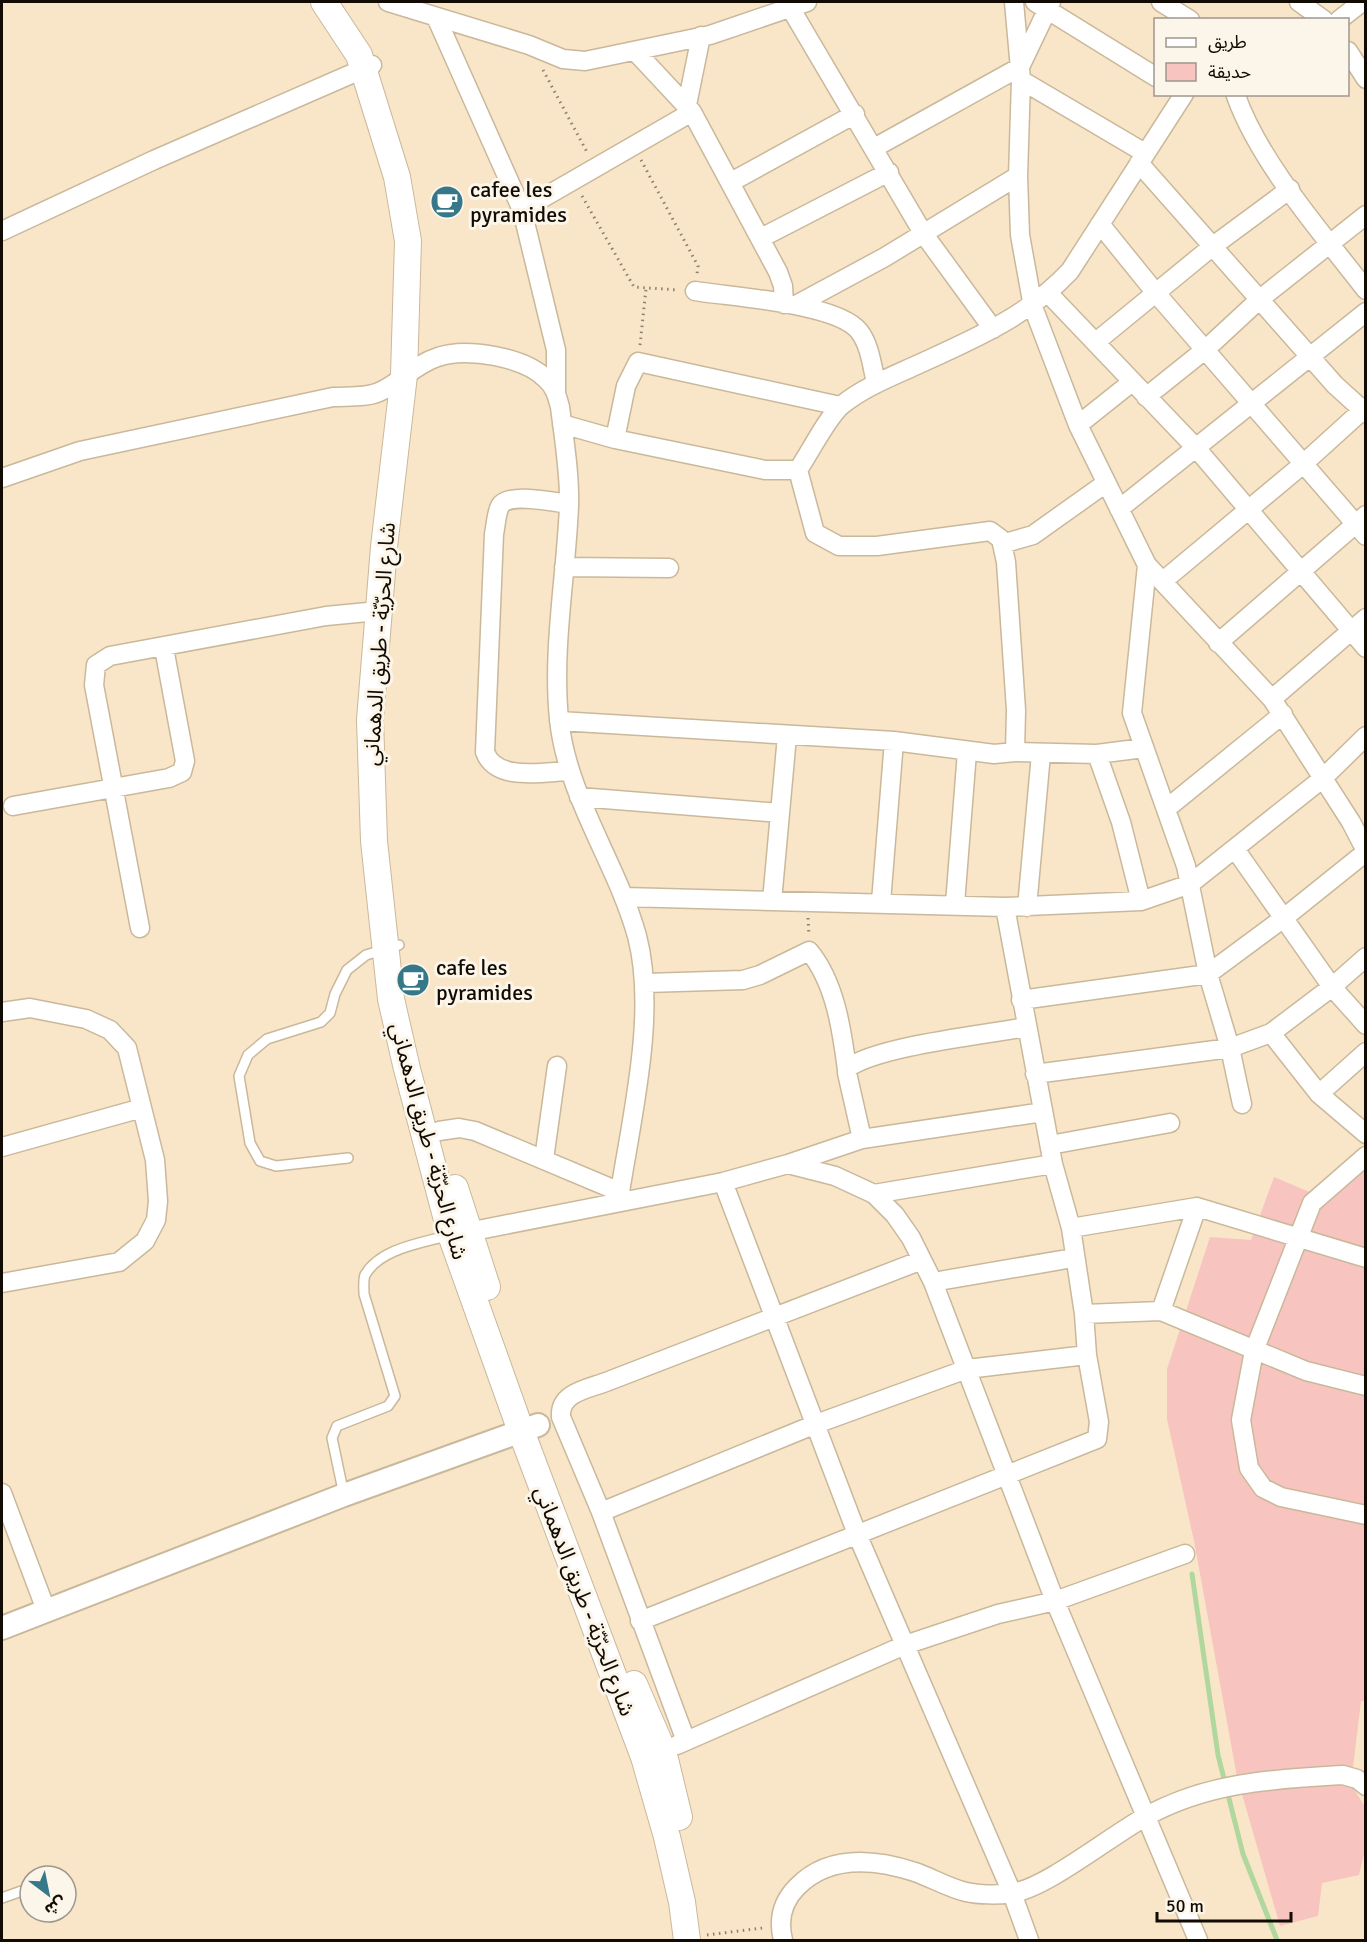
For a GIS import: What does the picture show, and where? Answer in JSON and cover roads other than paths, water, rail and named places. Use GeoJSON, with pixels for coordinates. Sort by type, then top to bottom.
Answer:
{"type":"FeatureCollection","features":[{"type":"Feature","properties":{"kind":"main road","name":"شارع الحرّيّة - طريق الدهماني"},"geometry":{"type":"LineString","coordinates":[[324,2],[368,67]]}},
{"type":"Feature","properties":{"kind":"main road","name":"شارع الحرّيّة - طريق الدهماني"},"geometry":{"type":"LineString","coordinates":[[340,2],[359,34],[394,167],[408,241],[411,370],[384,708],[385,803],[392,947],[391,999],[407,1069],[461,1234],[530,1428],[653,1754],[667,1837],[682,1902],[698,1939]]}},
{"type":"Feature","properties":{"kind":"main road","name":"شارع الحرّيّة - طريق الدهماني"},"geometry":{"type":"LineString","coordinates":[[411,370],[378,611],[369,720],[370,766],[392,947],[460,1205],[461,1234]]}},
{"type":"Feature","properties":{"kind":"street"},"geometry":{"type":"LineString","coordinates":[[388,2],[529,45],[573,61],[602,59],[701,36],[799,5],[855,114],[922,233],[993,329]]}},
{"type":"Feature","properties":{"kind":"street"},"geometry":{"type":"LineString","coordinates":[[1014,2],[1021,73],[1018,176],[1020,235],[1033,307],[1078,424],[1147,565],[1272,699],[1360,836],[1365,852],[1285,917],[1208,974],[1021,1000]]}},
{"type":"Feature","properties":{"kind":"street"},"geometry":{"type":"LineString","coordinates":[[1161,2],[1187,18]]}},
{"type":"Feature","properties":{"kind":"street"},"geometry":{"type":"LineString","coordinates":[[1299,2],[1321,18]]}},
{"type":"Feature","properties":{"kind":"street"},"geometry":{"type":"LineString","coordinates":[[1342,18],[1362,2]]}},
{"type":"Feature","properties":{"kind":"street"},"geometry":{"type":"LineString","coordinates":[[874,148],[1021,73],[1045,4],[1154,76]]}},
{"type":"Feature","properties":{"kind":"street"},"geometry":{"type":"LineString","coordinates":[[436,17],[522,210],[556,350],[556,391],[562,424],[569,504],[556,680],[559,721],[569,771],[624,897],[637,937],[646,983],[637,1084],[622,1197]]}},
{"type":"Feature","properties":{"kind":"street"},"geometry":{"type":"LineString","coordinates":[[522,210],[594,166],[633,146],[689,109],[701,36]]}},
{"type":"Feature","properties":{"kind":"street"},"geometry":{"type":"LineString","coordinates":[[635,51],[689,109],[761,238],[781,279],[790,305]]}},
{"type":"Feature","properties":{"kind":"street"},"geometry":{"type":"LineString","coordinates":[[1349,54],[1365,79]]}},
{"type":"Feature","properties":{"kind":"street"},"geometry":{"type":"LineString","coordinates":[[2,231],[154,160],[368,67]]}},
{"type":"Feature","properties":{"kind":"street"},"geometry":{"type":"LineString","coordinates":[[1021,73],[1142,158],[1213,246],[1310,355],[1364,410],[1163,581]]}},
{"type":"Feature","properties":{"kind":"street"},"geometry":{"type":"LineString","coordinates":[[1015,752],[1016,710],[1006,562],[1001,539],[990,531],[877,546],[839,546],[815,533],[798,470],[840,406],[876,383],[993,329],[1033,307],[1049,294],[1070,271],[1183,96]]}},
{"type":"Feature","properties":{"kind":"street"},"geometry":{"type":"LineString","coordinates":[[1236,96],[1252,133],[1290,189],[1365,290]]}},
{"type":"Feature","properties":{"kind":"street"},"geometry":{"type":"LineString","coordinates":[[731,182],[855,114]]}},
{"type":"Feature","properties":{"kind":"street"},"geometry":{"type":"LineString","coordinates":[[761,238],[889,172]]}},
{"type":"Feature","properties":{"kind":"street"},"geometry":{"type":"LineString","coordinates":[[790,305],[922,233],[1018,176]]}},
{"type":"Feature","properties":{"kind":"street"},"geometry":{"type":"LineString","coordinates":[[1097,341],[1213,246],[1290,189]]}},
{"type":"Feature","properties":{"kind":"street"},"geometry":{"type":"LineString","coordinates":[[1146,397],[1206,349],[1260,299],[1365,216]]}},
{"type":"Feature","properties":{"kind":"street"},"geometry":{"type":"LineString","coordinates":[[1100,225],[1302,465],[1362,525],[1301,569],[1218,643]]}},
{"type":"Feature","properties":{"kind":"street"},"geometry":{"type":"LineString","coordinates":[[695,291],[790,305],[840,316],[857,328],[867,348],[876,383]]}},
{"type":"Feature","properties":{"kind":"street"},"geometry":{"type":"LineString","coordinates":[[1049,294],[1097,341],[1132,382],[1197,449],[1248,511],[1301,569],[1365,648]]}},
{"type":"Feature","properties":{"kind":"street"},"geometry":{"type":"LineString","coordinates":[[1119,509],[1197,449],[1365,312]]}},
{"type":"Feature","properties":{"kind":"street"},"geometry":{"type":"LineString","coordinates":[[2,478],[80,451],[333,397],[376,393],[411,370],[438,357],[456,353],[500,358],[535,370],[556,391]]}},
{"type":"Feature","properties":{"kind":"street"},"geometry":{"type":"LineString","coordinates":[[615,439],[626,386],[638,362],[840,406]]}},
{"type":"Feature","properties":{"kind":"street"},"geometry":{"type":"LineString","coordinates":[[1078,424],[1132,382]]}},
{"type":"Feature","properties":{"kind":"street"},"geometry":{"type":"LineString","coordinates":[[562,424],[615,439],[765,470],[798,470]]}},
{"type":"Feature","properties":{"kind":"street"},"geometry":{"type":"LineString","coordinates":[[1002,544],[1033,535],[1106,483]]}},
{"type":"Feature","properties":{"kind":"street"},"geometry":{"type":"LineString","coordinates":[[569,504],[519,498],[504,502],[499,507],[494,534],[485,752],[488,760],[501,770],[569,771]]}},
{"type":"Feature","properties":{"kind":"street"},"geometry":{"type":"LineString","coordinates":[[1147,565],[1132,713],[1190,884],[1208,974],[1230,1048],[1242,1104]]}},
{"type":"Feature","properties":{"kind":"street"},"geometry":{"type":"LineString","coordinates":[[564,567],[669,568]]}},
{"type":"Feature","properties":{"kind":"street"},"geometry":{"type":"LineString","coordinates":[[140,928],[94,685],[96,665],[110,656],[164,648],[326,616],[378,611]]}},
{"type":"Feature","properties":{"kind":"street"},"geometry":{"type":"LineString","coordinates":[[1272,699],[1365,618]]}},
{"type":"Feature","properties":{"kind":"street"},"geometry":{"type":"LineString","coordinates":[[13,806],[169,778],[182,772],[185,761],[164,648]]}},
{"type":"Feature","properties":{"kind":"street"},"geometry":{"type":"LineString","coordinates":[[1166,809],[1283,714]]}},
{"type":"Feature","properties":{"kind":"street"},"geometry":{"type":"LineString","coordinates":[[559,721],[894,741],[994,754],[1015,752],[1097,754],[1144,748]]}},
{"type":"Feature","properties":{"kind":"street"},"geometry":{"type":"LineString","coordinates":[[772,902],[787,736]]}},
{"type":"Feature","properties":{"kind":"street"},"geometry":{"type":"LineString","coordinates":[[624,897],[1005,907],[1141,901],[1190,884],[1322,778],[1365,736]]}},
{"type":"Feature","properties":{"kind":"street"},"geometry":{"type":"LineString","coordinates":[[881,902],[894,741]]}},
{"type":"Feature","properties":{"kind":"street"},"geometry":{"type":"LineString","coordinates":[[955,904],[967,752]]}},
{"type":"Feature","properties":{"kind":"street"},"geometry":{"type":"LineString","coordinates":[[1027,907],[1041,754]]}},
{"type":"Feature","properties":{"kind":"street"},"geometry":{"type":"LineString","coordinates":[[1097,754],[1121,822],[1141,901]]}},
{"type":"Feature","properties":{"kind":"street"},"geometry":{"type":"LineString","coordinates":[[579,797],[780,813]]}},
{"type":"Feature","properties":{"kind":"street"},"geometry":{"type":"LineString","coordinates":[[1235,849],[1285,917],[1332,987],[1365,1025]]}},
{"type":"Feature","properties":{"kind":"street"},"geometry":{"type":"LineString","coordinates":[[640,1621],[1097,1439],[1099,1422],[1087,1355],[1084,1314],[1073,1258],[1071,1228],[1053,1164],[1042,1112],[1005,907]]}},
{"type":"Feature","properties":{"kind":"street"},"geometry":{"type":"LineString","coordinates":[[646,983],[743,980],[760,975],[809,951],[819,963],[841,1026],[847,1070],[862,1138]]}},
{"type":"Feature","properties":{"kind":"street"},"geometry":{"type":"LineString","coordinates":[[1035,1074],[1230,1048],[1271,1033],[1332,987],[1365,957]]}},
{"type":"Feature","properties":{"kind":"street"},"geometry":{"type":"LineString","coordinates":[[2,1012],[30,1008],[86,1019],[110,1030],[127,1048],[155,1160],[158,1201],[156,1220],[146,1241],[119,1262],[2,1283]]}},
{"type":"Feature","properties":{"kind":"street"},"geometry":{"type":"LineString","coordinates":[[847,1070],[857,1062],[884,1053],[1026,1027]]}},
{"type":"Feature","properties":{"kind":"street"},"geometry":{"type":"LineString","coordinates":[[1271,1033],[1319,1094],[1365,1134]]}},
{"type":"Feature","properties":{"kind":"street"},"geometry":{"type":"LineString","coordinates":[[1319,1094],[1365,1052]]}},
{"type":"Feature","properties":{"kind":"street"},"geometry":{"type":"LineString","coordinates":[[544,1159],[556,1066]]}},
{"type":"Feature","properties":{"kind":"street"},"geometry":{"type":"LineString","coordinates":[[2,1147],[142,1108]]}},
{"type":"Feature","properties":{"kind":"street"},"geometry":{"type":"LineString","coordinates":[[461,1234],[622,1197],[723,1182],[788,1164],[862,1138],[1042,1112]]}},
{"type":"Feature","properties":{"kind":"street"},"geometry":{"type":"LineString","coordinates":[[1050,1145],[1170,1123]]}},
{"type":"Feature","properties":{"kind":"street"},"geometry":{"type":"LineString","coordinates":[[439,1131],[459,1128],[475,1131],[544,1159],[622,1197]]}},
{"type":"Feature","properties":{"kind":"street"},"geometry":{"type":"LineString","coordinates":[[1365,1157],[1312,1203],[1254,1351],[1241,1420],[1249,1468],[1263,1488],[1281,1497],[1365,1515]]}},
{"type":"Feature","properties":{"kind":"street"},"geometry":{"type":"LineString","coordinates":[[788,1164],[836,1176],[874,1194],[896,1215],[922,1260],[933,1282],[1055,1601],[1198,1941]]}},
{"type":"Feature","properties":{"kind":"street"},"geometry":{"type":"LineString","coordinates":[[874,1194],[1053,1164]]}},
{"type":"Feature","properties":{"kind":"street"},"geometry":{"type":"LineString","coordinates":[[723,1182],[772,1317],[816,1424],[857,1534],[1012,1893],[1029,1941]]}},
{"type":"Feature","properties":{"kind":"street"},"geometry":{"type":"LineString","coordinates":[[1071,1228],[1197,1207],[1365,1258]]}},
{"type":"Feature","properties":{"kind":"street"},"geometry":{"type":"LineString","coordinates":[[1161,1311],[1197,1207]]}},
{"type":"Feature","properties":{"kind":"street"},"geometry":{"type":"LineString","coordinates":[[933,1282],[1073,1258]]}},
{"type":"Feature","properties":{"kind":"street"},"geometry":{"type":"LineString","coordinates":[[686,1741],[601,1512],[561,1417],[560,1407],[565,1398],[922,1260]]}},
{"type":"Feature","properties":{"kind":"street"},"geometry":{"type":"LineString","coordinates":[[1084,1314],[1161,1311],[1306,1371],[1365,1386]]}},
{"type":"Feature","properties":{"kind":"street"},"geometry":{"type":"LineString","coordinates":[[601,1512],[816,1424],[967,1370],[1087,1355]]}},
{"type":"Feature","properties":{"kind":"street"},"geometry":{"type":"LineString","coordinates":[[2,1629],[345,1495],[530,1428]]}},
{"type":"Feature","properties":{"kind":"street"},"geometry":{"type":"LineString","coordinates":[[2,1493],[46,1610]]}},
{"type":"Feature","properties":{"kind":"street"},"geometry":{"type":"LineString","coordinates":[[653,1754],[905,1646],[998,1614],[1055,1601],[1185,1554]]}},
{"type":"Feature","properties":{"kind":"street"},"geometry":{"type":"LineString","coordinates":[[782,1933],[782,1911],[793,1892],[810,1874],[837,1864],[871,1861],[914,1872],[967,1892],[1012,1893],[1057,1873],[1147,1816],[1225,1786],[1343,1775],[1357,1779],[1365,1786]]}},
{"type":"Feature","properties":{"kind":"lane"},"geometry":{"type":"LineString","coordinates":[[348,1158],[276,1166],[260,1161],[250,1143],[239,1076],[248,1055],[267,1039],[321,1022],[330,1013],[335,994],[347,970],[366,955],[392,947]]}},
{"type":"Feature","properties":{"kind":"lane"},"geometry":{"type":"LineString","coordinates":[[345,1495],[332,1438],[337,1426],[388,1406],[395,1396],[364,1294],[364,1277],[372,1265],[392,1252],[461,1234]]}},
{"type":"Feature","properties":{"kind":"lane"},"geometry":{"type":"LineString","coordinates":[[2,1898],[18,1892]]}},
{"type":"Feature","properties":{"kind":"waterway"},"geometry":{"type":"LineString","coordinates":[[1192,1574],[1218,1755],[1243,1854],[1277,1940]]}},
{"type":"Feature","properties":{"kind":"place","name":"cafee les pyramides"},"geometry":{"type":"Point","coordinates":[447,202]}},
{"type":"Feature","properties":{"kind":"place","name":"cafe les pyramides"},"geometry":{"type":"Point","coordinates":[413,980]}}]}
